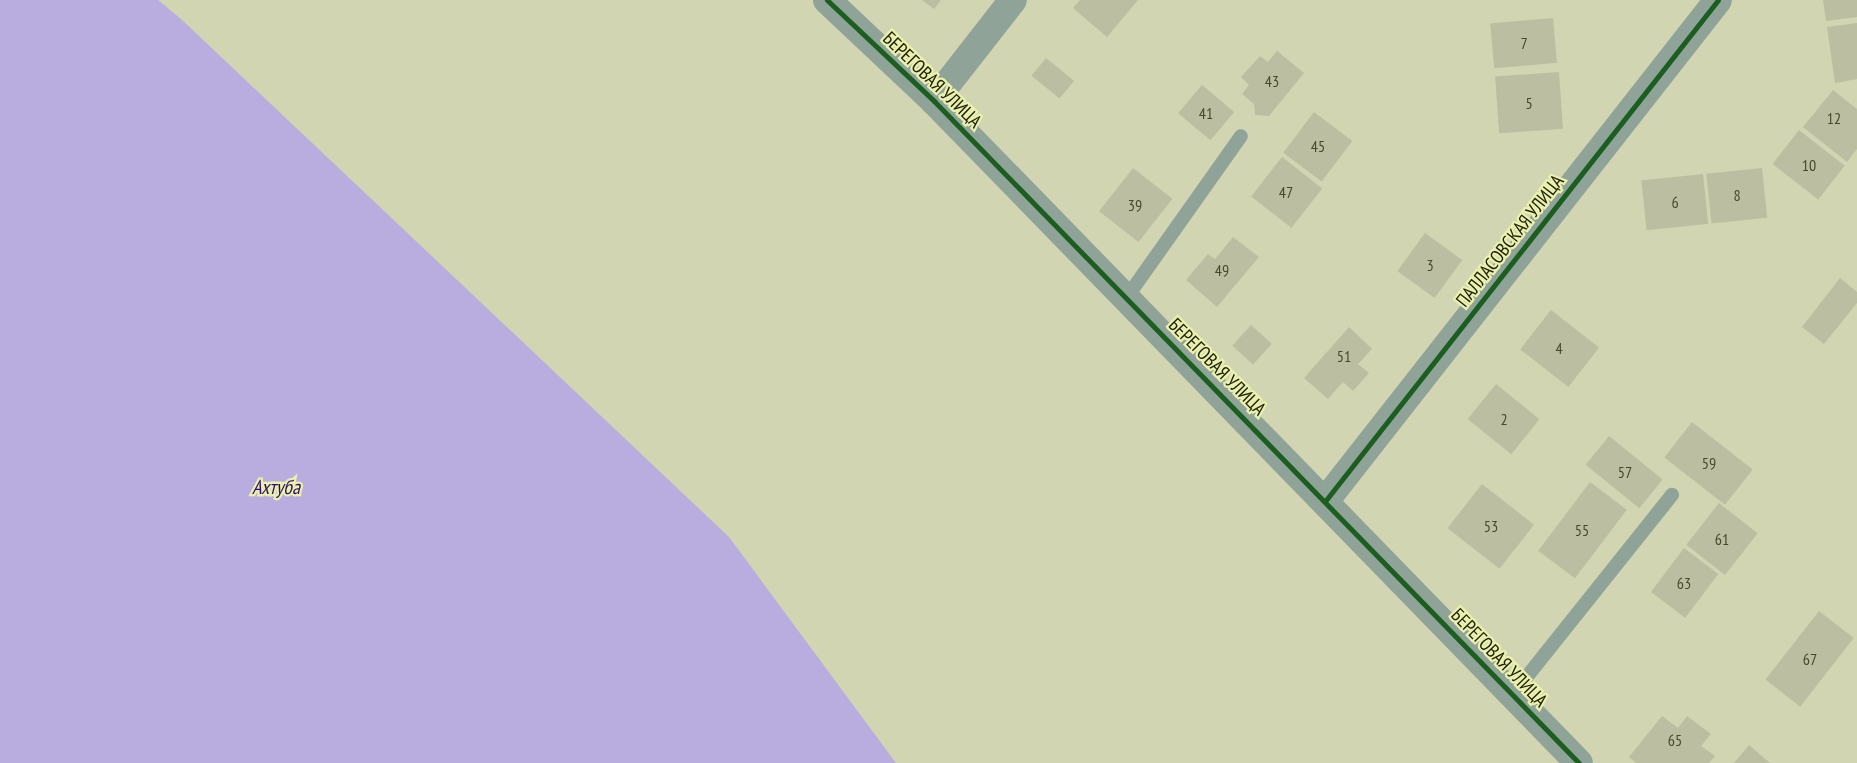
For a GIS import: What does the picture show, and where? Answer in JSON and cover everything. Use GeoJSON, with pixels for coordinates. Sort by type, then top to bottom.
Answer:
{"type":"FeatureCollection","features":[{"type":"Feature","properties":{"kind":"street","name":"БЕРЕГОВАЯ УЛИЦА"},"geometry":{"type":"LineString","coordinates":[[827,0],[934,101],[1326,500],[1579,763]]}},
{"type":"Feature","properties":{"kind":"street"},"geometry":{"type":"LineString","coordinates":[[934,101],[1013,0]]}},
{"type":"Feature","properties":{"kind":"street","name":"ПАЛЛАСОВСКАЯ УЛИЦА"},"geometry":{"type":"LineString","coordinates":[[1326,500],[1718,0]]}},
{"type":"Feature","properties":{"kind":"lane"},"geometry":{"type":"LineString","coordinates":[[1126,296],[1241,136]]}},
{"type":"Feature","properties":{"kind":"lane"},"geometry":{"type":"LineString","coordinates":[[1513,694],[1672,495]]}},
{"type":"Feature","properties":{"kind":"water","name":"Ахтуба"},"geometry":{"type":"Polygon","coordinates":[[[0,0],[158,0],[181,19],[729,537],[896,763],[0,763],[0,0]]]}},
{"type":"Feature","properties":{"kind":"building"},"geometry":{"type":"Polygon","coordinates":[[[922,0],[941,0],[934,9],[922,0]]]}},
{"type":"Feature","properties":{"kind":"building"},"geometry":{"type":"Polygon","coordinates":[[[1080,0],[1138,0],[1107,37],[1073,8],[1080,0]]]}},
{"type":"Feature","properties":{"kind":"building"},"geometry":{"type":"Polygon","coordinates":[[[1823,0],[1857,0],[1857,17],[1826,21],[1823,0]]]}},
{"type":"Feature","properties":{"kind":"building"},"geometry":{"type":"Polygon","coordinates":[[[1553,18],[1557,63],[1494,68],[1490,23],[1553,18]]]}},
{"type":"Feature","properties":{"kind":"building"},"geometry":{"type":"Polygon","coordinates":[[[1857,23],[1857,79],[1835,83],[1827,27],[1857,23]]]}},
{"type":"Feature","properties":{"kind":"building"},"geometry":{"type":"Polygon","coordinates":[[[1277,51],[1304,73],[1269,116],[1255,115],[1254,104],[1242,94],[1249,85],[1241,77],[1260,56],[1268,62],[1277,51]]]}},
{"type":"Feature","properties":{"kind":"building"},"geometry":{"type":"Polygon","coordinates":[[[1046,58],[1074,81],[1060,99],[1032,76],[1046,58]]]}},
{"type":"Feature","properties":{"kind":"building"},"geometry":{"type":"Polygon","coordinates":[[[1559,72],[1563,129],[1499,133],[1495,76],[1559,72]]]}},
{"type":"Feature","properties":{"kind":"building"},"geometry":{"type":"Polygon","coordinates":[[[1202,85],[1234,112],[1210,140],[1178,113],[1202,85]]]}},
{"type":"Feature","properties":{"kind":"building"},"geometry":{"type":"Polygon","coordinates":[[[1833,90],[1857,109],[1857,149],[1847,162],[1803,127],[1833,90]]]}},
{"type":"Feature","properties":{"kind":"building"},"geometry":{"type":"Polygon","coordinates":[[[1314,112],[1352,141],[1322,182],[1283,153],[1314,112]]]}},
{"type":"Feature","properties":{"kind":"building"},"geometry":{"type":"Polygon","coordinates":[[[1799,130],[1845,166],[1818,200],[1773,164],[1799,130]]]}},
{"type":"Feature","properties":{"kind":"building"},"geometry":{"type":"Polygon","coordinates":[[[1282,157],[1322,188],[1291,228],[1251,196],[1282,157]]]}},
{"type":"Feature","properties":{"kind":"building"},"geometry":{"type":"Polygon","coordinates":[[[1133,168],[1172,199],[1139,242],[1099,211],[1133,168]]]}},
{"type":"Feature","properties":{"kind":"building"},"geometry":{"type":"Polygon","coordinates":[[[1762,168],[1767,218],[1712,224],[1706,174],[1762,168]]]}},
{"type":"Feature","properties":{"kind":"building"},"geometry":{"type":"Polygon","coordinates":[[[1703,174],[1708,224],[1647,230],[1641,180],[1703,174]]]}},
{"type":"Feature","properties":{"kind":"building"},"geometry":{"type":"Polygon","coordinates":[[[1425,233],[1462,260],[1435,298],[1397,271],[1425,233]]]}},
{"type":"Feature","properties":{"kind":"building"},"geometry":{"type":"Polygon","coordinates":[[[1233,237],[1259,257],[1217,307],[1186,280],[1208,254],[1215,259],[1233,237]]]}},
{"type":"Feature","properties":{"kind":"building"},"geometry":{"type":"Polygon","coordinates":[[[1840,278],[1857,292],[1857,303],[1824,344],[1802,327],[1840,278]]]}},
{"type":"Feature","properties":{"kind":"building"},"geometry":{"type":"Polygon","coordinates":[[[1551,310],[1599,348],[1568,387],[1520,349],[1551,310]]]}},
{"type":"Feature","properties":{"kind":"building"},"geometry":{"type":"Polygon","coordinates":[[[1251,325],[1272,344],[1253,365],[1232,346],[1251,325]]]}},
{"type":"Feature","properties":{"kind":"building"},"geometry":{"type":"Polygon","coordinates":[[[1349,327],[1372,349],[1358,364],[1369,373],[1353,391],[1343,382],[1328,399],[1304,378],[1349,327]]]}},
{"type":"Feature","properties":{"kind":"building"},"geometry":{"type":"Polygon","coordinates":[[[1496,384],[1540,419],[1511,454],[1468,419],[1496,384]]]}},
{"type":"Feature","properties":{"kind":"building"},"geometry":{"type":"Polygon","coordinates":[[[1692,422],[1753,469],[1725,505],[1664,457],[1692,422]]]}},
{"type":"Feature","properties":{"kind":"building"},"geometry":{"type":"Polygon","coordinates":[[[1609,436],[1663,479],[1639,508],[1586,465],[1609,436]]]}},
{"type":"Feature","properties":{"kind":"building"},"geometry":{"type":"Polygon","coordinates":[[[1590,482],[1627,510],[1575,578],[1538,551],[1590,482]]]}},
{"type":"Feature","properties":{"kind":"building"},"geometry":{"type":"Polygon","coordinates":[[[1482,484],[1534,525],[1500,569],[1448,528],[1482,484]]]}},
{"type":"Feature","properties":{"kind":"building"},"geometry":{"type":"Polygon","coordinates":[[[1719,503],[1758,533],[1725,575],[1686,545],[1719,503]]]}},
{"type":"Feature","properties":{"kind":"building"},"geometry":{"type":"Polygon","coordinates":[[[1684,548],[1718,574],[1685,618],[1651,592],[1684,548]]]}},
{"type":"Feature","properties":{"kind":"building"},"geometry":{"type":"Polygon","coordinates":[[[1819,611],[1854,638],[1800,707],[1765,680],[1819,611]]]}},
{"type":"Feature","properties":{"kind":"building"},"geometry":{"type":"Polygon","coordinates":[[[1662,716],[1678,728],[1687,716],[1711,734],[1701,746],[1715,756],[1709,763],[1636,763],[1629,757],[1662,716]]]}},
{"type":"Feature","properties":{"kind":"building"},"geometry":{"type":"Polygon","coordinates":[[[1749,745],[1770,763],[1734,763],[1749,745]]]}},
{"type":"Feature","properties":{"kind":"cycle path"},"geometry":{"type":"LineString","coordinates":[[827,0],[934,101],[1579,763]]}},
{"type":"Feature","properties":{"kind":"cycle path"},"geometry":{"type":"LineString","coordinates":[[1326,500],[1718,0]]}}]}
